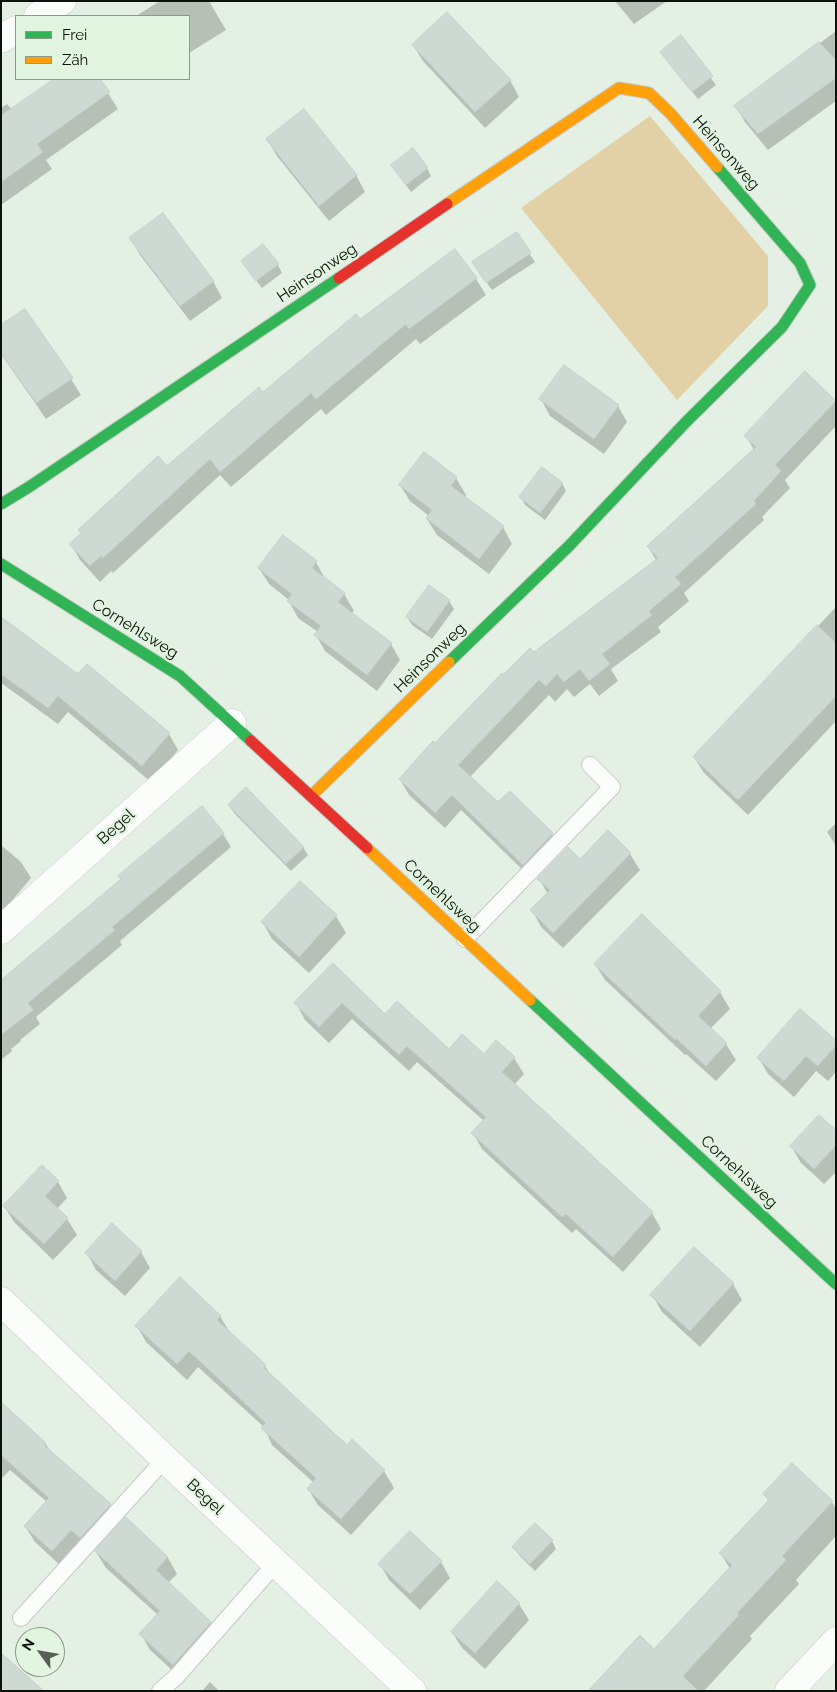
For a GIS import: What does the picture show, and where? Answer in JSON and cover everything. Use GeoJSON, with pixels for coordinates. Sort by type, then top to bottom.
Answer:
{"type":"FeatureCollection","features":[{"type":"Feature","properties":{"kind":"street"},"geometry":{"type":"LineString","coordinates":[[40,15],[62,1]]}},
{"type":"Feature","properties":{"kind":"street"},"geometry":{"type":"LineString","coordinates":[[1,39],[15,31]]}},
{"type":"Feature","properties":{"kind":"street","name":"Heinsonweg"},"geometry":{"type":"LineString","coordinates":[[1,504],[46,476],[619,88],[649,93],[670,113],[800,263],[810,285],[782,327],[686,422],[569,546],[311,796]]}},
{"type":"Feature","properties":{"kind":"street","name":"Cornehlsweg"},"geometry":{"type":"LineString","coordinates":[[1,564],[180,676],[466,939],[836,1284]]}},
{"type":"Feature","properties":{"kind":"street","name":"Begel"},"geometry":{"type":"LineString","coordinates":[[1,930],[232,723]]}},
{"type":"Feature","properties":{"kind":"street","name":"Begel"},"geometry":{"type":"LineString","coordinates":[[1,1301],[165,1459],[412,1691]]}},
{"type":"Feature","properties":{"kind":"street"},"geometry":{"type":"LineString","coordinates":[[789,1691],[836,1641]]}},
{"type":"Feature","properties":{"kind":"lane"},"geometry":{"type":"LineString","coordinates":[[466,939],[612,787],[590,765]]}},
{"type":"Feature","properties":{"kind":"lane"},"geometry":{"type":"LineString","coordinates":[[21,1618],[165,1459]]}},
{"type":"Feature","properties":{"kind":"lane"},"geometry":{"type":"LineString","coordinates":[[160,1691],[177,1676],[276,1563]]}},
{"type":"Feature","properties":{"kind":"shaded area"},"geometry":{"type":"Polygon","coordinates":[[[650,116],[768,256],[768,306],[677,400],[521,208],[650,116]]]}},
{"type":"Feature","properties":{"kind":"building"},"geometry":{"type":"Polygon","coordinates":[[[447,12],[511,80],[475,112],[412,45],[447,12]]]}},
{"type":"Feature","properties":{"kind":"building"},"geometry":{"type":"Polygon","coordinates":[[[681,35],[713,76],[692,92],[660,52],[681,35]]]}},
{"type":"Feature","properties":{"kind":"building"},"geometry":{"type":"Polygon","coordinates":[[[819,42],[836,60],[836,78],[758,134],[734,106],[819,42]]]}},
{"type":"Feature","properties":{"kind":"building"},"geometry":{"type":"Polygon","coordinates":[[[53,80],[101,80],[110,92],[37,144],[43,152],[1,182],[1,116],[53,80]]]}},
{"type":"Feature","properties":{"kind":"building"},"geometry":{"type":"Polygon","coordinates":[[[304,109],[357,175],[319,206],[266,139],[304,109]]]}},
{"type":"Feature","properties":{"kind":"building"},"geometry":{"type":"Polygon","coordinates":[[[413,148],[428,168],[406,185],[391,165],[413,148]]]}},
{"type":"Feature","properties":{"kind":"building"},"geometry":{"type":"Polygon","coordinates":[[[163,213],[214,281],[180,306],[129,238],[163,213]]]}},
{"type":"Feature","properties":{"kind":"building"},"geometry":{"type":"Polygon","coordinates":[[[517,232],[531,253],[486,283],[472,262],[517,232]]]}},
{"type":"Feature","properties":{"kind":"building"},"geometry":{"type":"Polygon","coordinates":[[[263,244],[279,264],[256,281],[241,261],[263,244]]]}},
{"type":"Feature","properties":{"kind":"building"},"geometry":{"type":"Polygon","coordinates":[[[455,249],[477,278],[409,329],[406,324],[316,399],[311,393],[220,472],[210,459],[103,558],[101,556],[90,566],[69,544],[81,533],[78,530],[158,456],[167,466],[259,387],[263,392],[356,314],[360,319],[455,249]]]}},
{"type":"Feature","properties":{"kind":"building"},"geometry":{"type":"Polygon","coordinates":[[[25,309],[73,378],[36,403],[1,353],[1,325],[25,309]]]}},
{"type":"Feature","properties":{"kind":"building"},"geometry":{"type":"Polygon","coordinates":[[[564,365],[619,405],[594,439],[539,399],[564,365]]]}},
{"type":"Feature","properties":{"kind":"building"},"geometry":{"type":"Polygon","coordinates":[[[805,371],[836,401],[775,465],[781,471],[754,501],[756,504],[675,577],[681,584],[649,611],[652,615],[602,654],[610,664],[589,681],[580,669],[564,682],[557,674],[546,686],[539,680],[458,765],[498,802],[510,791],[553,833],[523,865],[452,795],[435,813],[399,779],[433,741],[435,743],[502,673],[503,675],[530,648],[534,652],[658,558],[647,546],[756,447],[744,436],[805,371]]]}},
{"type":"Feature","properties":{"kind":"building"},"geometry":{"type":"Polygon","coordinates":[[[424,452],[457,477],[451,486],[504,526],[479,559],[426,518],[432,510],[399,485],[424,452]]]}},
{"type":"Feature","properties":{"kind":"building"},"geometry":{"type":"Polygon","coordinates":[[[542,467],[563,483],[540,513],[519,497],[542,467]]]}},
{"type":"Feature","properties":{"kind":"building"},"geometry":{"type":"Polygon","coordinates":[[[283,535],[317,561],[312,568],[345,593],[338,602],[392,643],[367,675],[314,635],[321,626],[287,601],[292,594],[258,568],[283,535]]]}},
{"type":"Feature","properties":{"kind":"building"},"geometry":{"type":"Polygon","coordinates":[[[429,585],[450,600],[427,632],[406,617],[429,585]]]}},
{"type":"Feature","properties":{"kind":"building"},"geometry":{"type":"Polygon","coordinates":[[[1,617],[78,674],[87,664],[170,733],[142,766],[58,696],[48,708],[1,674],[1,617]]]}},
{"type":"Feature","properties":{"kind":"building"},"geometry":{"type":"Polygon","coordinates":[[[817,625],[836,643],[836,696],[738,800],[693,757],[817,625]]]}},
{"type":"Feature","properties":{"kind":"building"},"geometry":{"type":"Polygon","coordinates":[[[246,787],[304,847],[286,864],[228,805],[246,787]]]}},
{"type":"Feature","properties":{"kind":"building"},"geometry":{"type":"Polygon","coordinates":[[[202,806],[224,833],[112,927],[115,930],[28,1003],[33,1010],[1,1035],[1,980],[121,879],[118,876],[202,806]]]}},
{"type":"Feature","properties":{"kind":"building"},"geometry":{"type":"Polygon","coordinates":[[[608,830],[631,853],[553,933],[530,910],[550,890],[537,879],[568,847],[580,859],[608,830]]]}},
{"type":"Feature","properties":{"kind":"building"},"geometry":{"type":"Polygon","coordinates":[[[300,881],[337,915],[299,957],[261,922],[300,881]]]}},
{"type":"Feature","properties":{"kind":"building"},"geometry":{"type":"Polygon","coordinates":[[[642,914],[721,991],[698,1016],[727,1043],[706,1066],[676,1038],[675,1040],[594,964],[642,914]]]}},
{"type":"Feature","properties":{"kind":"building"},"geometry":{"type":"Polygon","coordinates":[[[333,963],[385,1014],[397,1001],[449,1049],[462,1034],[484,1054],[496,1040],[515,1057],[502,1072],[653,1212],[613,1257],[566,1214],[562,1217],[471,1133],[486,1117],[407,1046],[399,1055],[342,1003],[319,1027],[294,1003],[333,963]]]}},
{"type":"Feature","properties":{"kind":"building"},"geometry":{"type":"Polygon","coordinates":[[[800,1009],[836,1040],[836,1045],[818,1066],[806,1056],[784,1081],[757,1058],[800,1009]]]}},
{"type":"Feature","properties":{"kind":"building"},"geometry":{"type":"Polygon","coordinates":[[[819,1115],[836,1130],[836,1145],[814,1169],[790,1146],[819,1115]]]}},
{"type":"Feature","properties":{"kind":"building"},"geometry":{"type":"Polygon","coordinates":[[[42,1165],[59,1181],[45,1196],[68,1218],[44,1244],[3,1206],[42,1165]]]}},
{"type":"Feature","properties":{"kind":"building"},"geometry":{"type":"Polygon","coordinates":[[[112,1223],[142,1251],[115,1281],[85,1253],[112,1223]]]}},
{"type":"Feature","properties":{"kind":"building"},"geometry":{"type":"Polygon","coordinates":[[[694,1247],[734,1283],[690,1331],[650,1295],[694,1247]]]}},
{"type":"Feature","properties":{"kind":"building"},"geometry":{"type":"Polygon","coordinates":[[[180,1277],[221,1316],[217,1320],[266,1365],[264,1368],[347,1445],[352,1439],[385,1470],[341,1519],[307,1489],[316,1478],[261,1428],[266,1423],[189,1351],[177,1364],[135,1326],[180,1277]]]}},
{"type":"Feature","properties":{"kind":"building"},"geometry":{"type":"Polygon","coordinates":[[[1,1402],[46,1443],[44,1445],[111,1504],[80,1538],[71,1530],[52,1551],[24,1526],[49,1498],[1,1455],[1,1402]]]}},
{"type":"Feature","properties":{"kind":"building"},"geometry":{"type":"Polygon","coordinates":[[[792,1463],[833,1501],[782,1556],[786,1560],[683,1676],[698,1691],[588,1691],[640,1635],[654,1649],[732,1565],[719,1553],[769,1500],[763,1494],[792,1463]]]}},
{"type":"Feature","properties":{"kind":"building"},"geometry":{"type":"Polygon","coordinates":[[[126,1517],[168,1557],[156,1570],[211,1622],[173,1665],[139,1634],[160,1611],[95,1551],[126,1517]]]}},
{"type":"Feature","properties":{"kind":"building"},"geometry":{"type":"Polygon","coordinates":[[[535,1523],[553,1540],[530,1564],[512,1547],[535,1523]]]}},
{"type":"Feature","properties":{"kind":"building"},"geometry":{"type":"Polygon","coordinates":[[[410,1531],[442,1561],[410,1594],[378,1564],[410,1531]]]}},
{"type":"Feature","properties":{"kind":"building"},"geometry":{"type":"Polygon","coordinates":[[[497,1581],[520,1603],[475,1653],[451,1632],[497,1581]]]}},
{"type":"Feature","properties":{"kind":"building"},"geometry":{"type":"Polygon","coordinates":[[[1,1653],[15,1665],[15,1677],[28,1677],[44,1691],[1,1691],[1,1653]]]}},
{"type":"Feature","properties":{"kind":"traffic: fast"},"geometry":{"type":"LineString","coordinates":[[449,662],[569,546],[686,422],[782,327],[810,285],[800,263],[717,167]]}},
{"type":"Feature","properties":{"kind":"traffic: fast"},"geometry":{"type":"LineString","coordinates":[[1,504],[339,278]]}},
{"type":"Feature","properties":{"kind":"traffic: fast"},"geometry":{"type":"LineString","coordinates":[[1,564],[180,676],[251,741]]}},
{"type":"Feature","properties":{"kind":"traffic: fast"},"geometry":{"type":"LineString","coordinates":[[530,1000],[836,1284]]}},
{"type":"Feature","properties":{"kind":"traffic: slow"},"geometry":{"type":"LineString","coordinates":[[447,204],[619,88],[649,93],[670,113],[717,167]]}},
{"type":"Feature","properties":{"kind":"traffic: slow"},"geometry":{"type":"LineString","coordinates":[[311,796],[449,662]]}},
{"type":"Feature","properties":{"kind":"traffic: slow"},"geometry":{"type":"LineString","coordinates":[[367,848],[530,1000]]}},
{"type":"Feature","properties":{"kind":"traffic: jam"},"geometry":{"type":"LineString","coordinates":[[339,278],[447,204]]}},
{"type":"Feature","properties":{"kind":"traffic: jam"},"geometry":{"type":"LineString","coordinates":[[251,741],[367,848]]}}]}
